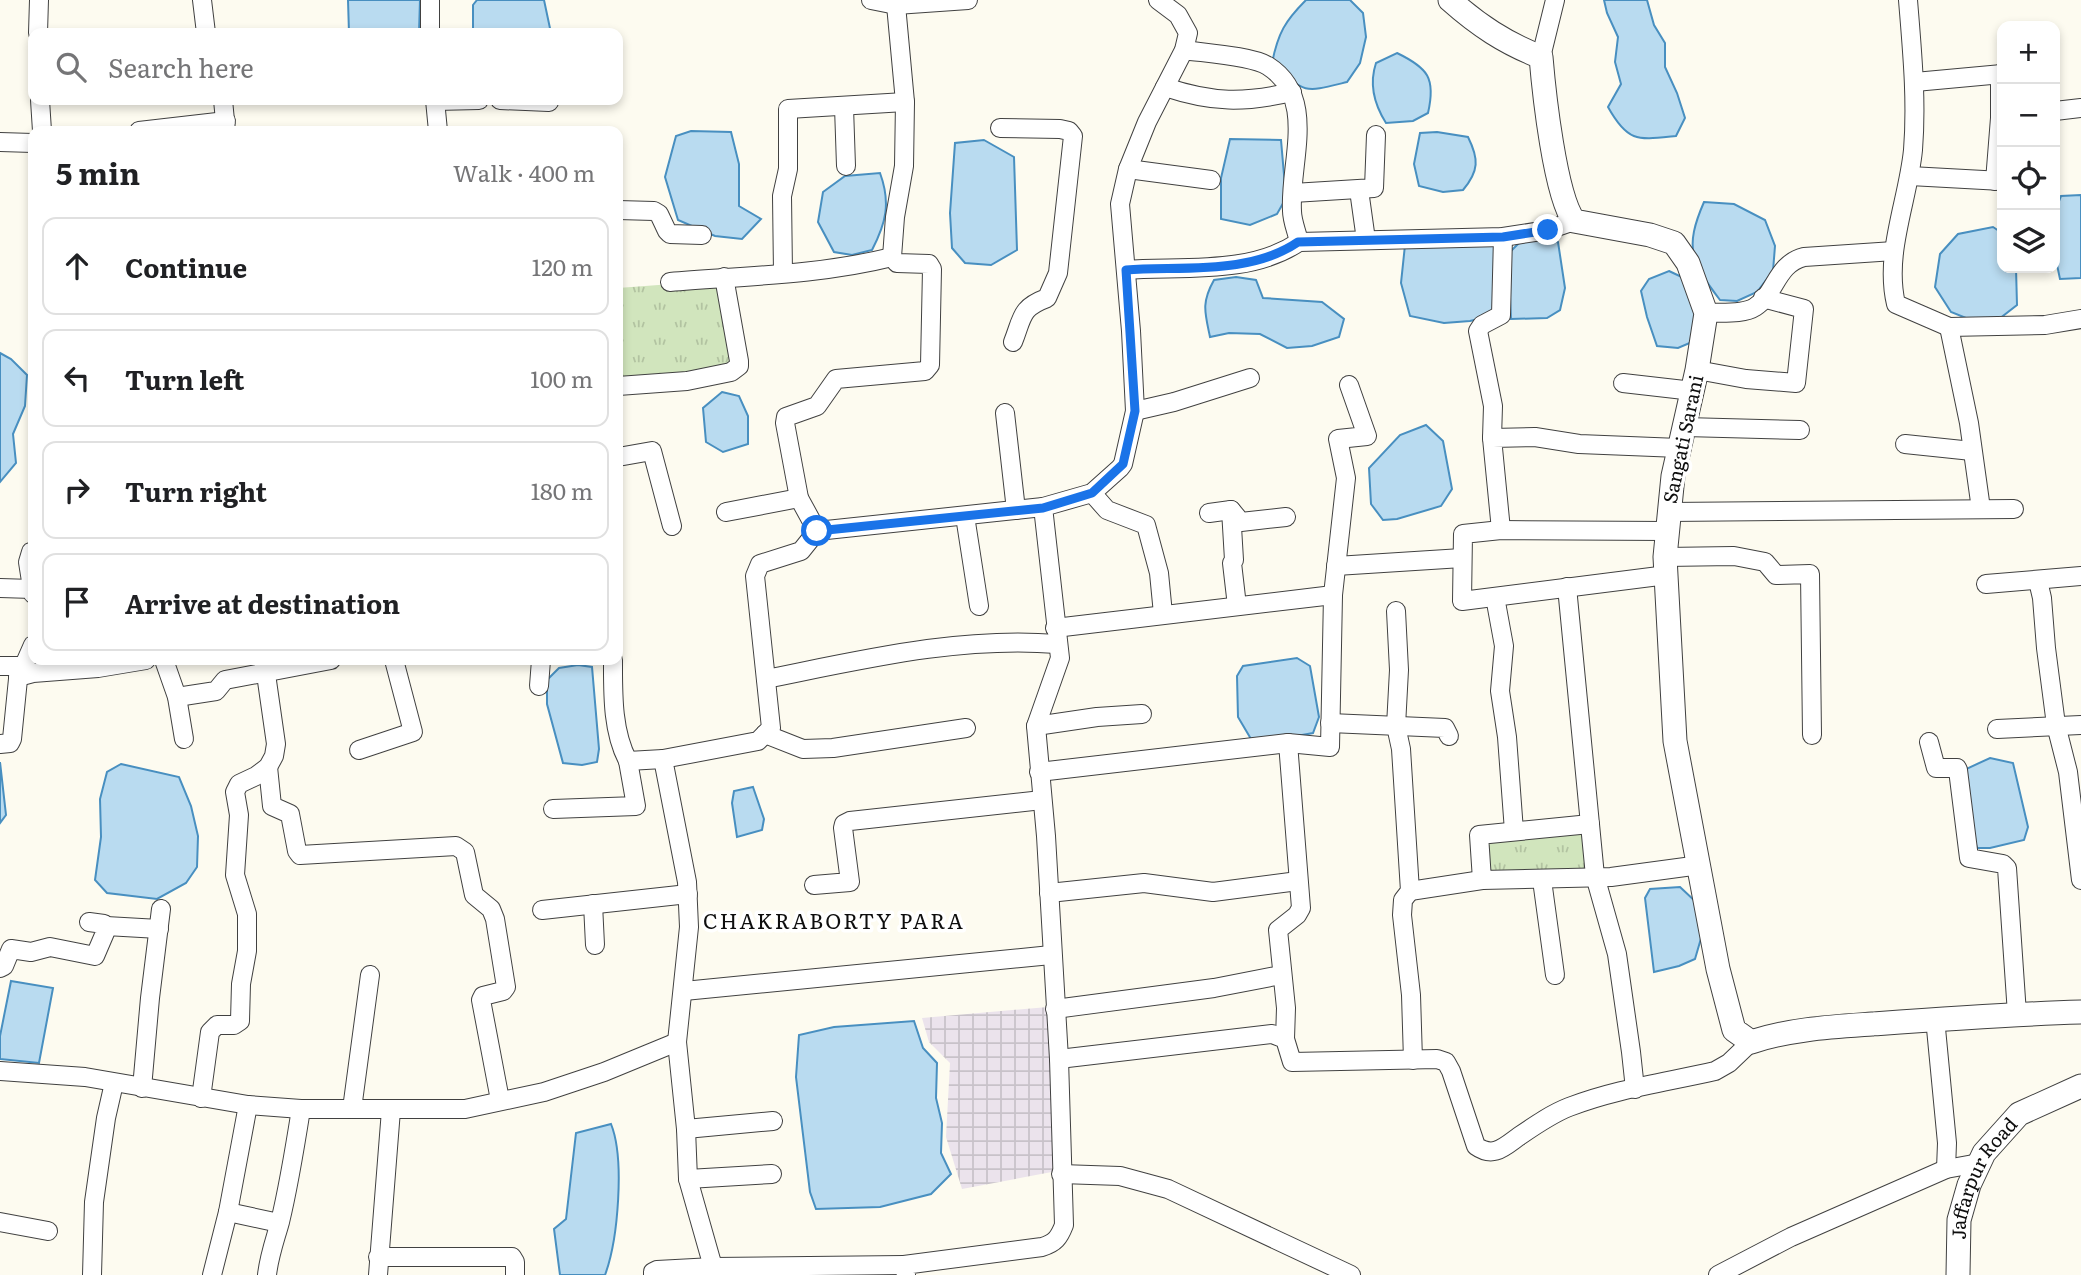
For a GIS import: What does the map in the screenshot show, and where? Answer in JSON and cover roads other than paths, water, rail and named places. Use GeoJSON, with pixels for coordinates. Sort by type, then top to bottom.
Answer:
{"type":"FeatureCollection","features":[{"type":"Feature","properties":{"kind":"street"},"geometry":{"type":"LineString","coordinates":[[38,28],[39,0]]}},
{"type":"Feature","properties":{"kind":"street"},"geometry":{"type":"LineString","coordinates":[[202,0],[205,28]]}},
{"type":"Feature","properties":{"kind":"street"},"geometry":{"type":"LineString","coordinates":[[430,0],[430,28]]}},
{"type":"Feature","properties":{"kind":"street"},"geometry":{"type":"LineString","coordinates":[[871,0],[896,5],[968,0]]}},
{"type":"Feature","properties":{"kind":"street"},"geometry":{"type":"LineString","coordinates":[[628,761],[663,759],[758,741],[771,728],[755,576],[760,564],[801,551],[817,531],[1043,508],[1092,493],[1123,464],[1135,411],[1120,204],[1128,169],[1147,122],[1184,50],[1188,33],[1178,15],[1158,0]]}},
{"type":"Feature","properties":{"kind":"street"},"geometry":{"type":"LineString","coordinates":[[1450,0],[1477,24],[1513,46],[1541,57]]}},
{"type":"Feature","properties":{"kind":"street"},"geometry":{"type":"LineString","coordinates":[[1126,270],[1232,265],[1275,256],[1298,242],[1503,237],[1548,230],[1574,221],[1568,212],[1558,176],[1543,86],[1541,57],[1555,0]]}},
{"type":"Feature","properties":{"kind":"street"},"geometry":{"type":"LineString","coordinates":[[1908,0],[1915,82],[1910,176],[1894,251],[1896,304],[1949,327],[2045,325],[2081,319]]}},
{"type":"Feature","properties":{"kind":"street"},"geometry":{"type":"LineString","coordinates":[[817,531],[799,498],[786,418],[817,406],[831,383],[841,377],[929,369],[932,269],[929,264],[897,263],[892,257],[895,217],[904,166],[905,102],[896,5]]}},
{"type":"Feature","properties":{"kind":"street"},"geometry":{"type":"LineString","coordinates":[[1184,50],[1268,65],[1292,92],[1296,102],[1298,133],[1292,213],[1298,242]]}},
{"type":"Feature","properties":{"kind":"street"},"geometry":{"type":"LineString","coordinates":[[1915,82],[1997,74]]}},
{"type":"Feature","properties":{"kind":"street"},"geometry":{"type":"LineString","coordinates":[[1999,147],[2001,84]]}},
{"type":"Feature","properties":{"kind":"street"},"geometry":{"type":"LineString","coordinates":[[1166,88],[1196,98],[1213,100],[1262,99],[1292,92]]}},
{"type":"Feature","properties":{"kind":"street"},"geometry":{"type":"LineString","coordinates":[[783,273],[782,206],[788,169],[788,109],[905,102]]}},
{"type":"Feature","properties":{"kind":"street"},"geometry":{"type":"LineString","coordinates":[[40,105],[42,126]]}},
{"type":"Feature","properties":{"kind":"street"},"geometry":{"type":"LineString","coordinates":[[224,105],[226,126]]}},
{"type":"Feature","properties":{"kind":"street"},"geometry":{"type":"LineString","coordinates":[[435,105],[438,126]]}},
{"type":"Feature","properties":{"kind":"street"},"geometry":{"type":"LineString","coordinates":[[844,107],[846,166]]}},
{"type":"Feature","properties":{"kind":"street"},"geometry":{"type":"LineString","coordinates":[[2060,110],[2081,108]]}},
{"type":"Feature","properties":{"kind":"street"},"geometry":{"type":"LineString","coordinates":[[1000,128],[1060,128],[1069,131],[1073,136],[1058,273],[1052,293],[1027,309],[1013,342]]}},
{"type":"Feature","properties":{"kind":"street"},"geometry":{"type":"LineString","coordinates":[[1293,192],[1374,188],[1377,135]]}},
{"type":"Feature","properties":{"kind":"street"},"geometry":{"type":"LineString","coordinates":[[0,142],[28,143]]}},
{"type":"Feature","properties":{"kind":"street"},"geometry":{"type":"LineString","coordinates":[[1128,169],[1210,180]]}},
{"type":"Feature","properties":{"kind":"street"},"geometry":{"type":"LineString","coordinates":[[1910,176],[1997,181]]}},
{"type":"Feature","properties":{"kind":"street"},"geometry":{"type":"LineString","coordinates":[[1359,190],[1366,240]]}},
{"type":"Feature","properties":{"kind":"street"},"geometry":{"type":"LineString","coordinates":[[623,210],[654,211],[659,214],[670,234],[702,235]]}},
{"type":"Feature","properties":{"kind":"street","name":"Sangati Sarani"},"geometry":{"type":"LineString","coordinates":[[1574,221],[1650,235],[1674,243],[1688,264],[1706,313],[1668,521],[1666,566],[1675,741],[1718,969],[1734,1030],[1751,1042]]}},
{"type":"Feature","properties":{"kind":"street"},"geometry":{"type":"LineString","coordinates":[[1501,530],[1492,438],[1493,406],[1478,331],[1482,325],[1501,315],[1503,237]]}},
{"type":"Feature","properties":{"kind":"street"},"geometry":{"type":"LineString","coordinates":[[1706,313],[1743,311],[1755,307],[1792,260],[1894,251]]}},
{"type":"Feature","properties":{"kind":"street"},"geometry":{"type":"LineString","coordinates":[[670,282],[783,273],[873,262],[892,257]]}},
{"type":"Feature","properties":{"kind":"street"},"geometry":{"type":"LineString","coordinates":[[623,386],[687,381],[736,369],[739,361],[724,277]]}},
{"type":"Feature","properties":{"kind":"street"},"geometry":{"type":"LineString","coordinates":[[1623,383],[1746,379],[1796,383],[1804,309],[1763,298]]}},
{"type":"Feature","properties":{"kind":"street"},"geometry":{"type":"LineString","coordinates":[[1949,327],[1968,418],[1981,509]]}},
{"type":"Feature","properties":{"kind":"street"},"geometry":{"type":"LineString","coordinates":[[1135,411],[1174,402],[1250,378]]}},
{"type":"Feature","properties":{"kind":"street"},"geometry":{"type":"LineString","coordinates":[[1039,772],[1288,743],[1330,747],[1333,594],[1346,478],[1338,439],[1367,436],[1349,385]]}},
{"type":"Feature","properties":{"kind":"street"},"geometry":{"type":"LineString","coordinates":[[1006,413],[1016,510]]}},
{"type":"Feature","properties":{"kind":"street"},"geometry":{"type":"LineString","coordinates":[[1492,438],[1535,437],[1578,444],[1800,430]]}},
{"type":"Feature","properties":{"kind":"street"},"geometry":{"type":"LineString","coordinates":[[1905,444],[1972,451]]}},
{"type":"Feature","properties":{"kind":"street"},"geometry":{"type":"LineString","coordinates":[[623,456],[652,451],[672,526]]}},
{"type":"Feature","properties":{"kind":"street"},"geometry":{"type":"LineString","coordinates":[[1092,493],[1107,510],[1146,525],[1158,573],[1163,614]]}},
{"type":"Feature","properties":{"kind":"street"},"geometry":{"type":"LineString","coordinates":[[726,513],[799,498]]}},
{"type":"Feature","properties":{"kind":"street"},"geometry":{"type":"LineString","coordinates":[[653,1275],[657,1270],[713,1267],[905,1270],[1042,1247],[1053,1244],[1060,1236],[1064,1226],[1059,1059],[1036,726],[1060,658],[1043,508]]}},
{"type":"Feature","properties":{"kind":"street"},"geometry":{"type":"LineString","coordinates":[[1812,735],[1810,574],[1776,575],[1765,562],[1734,556],[1666,566],[1567,587],[1462,601],[1463,534],[1668,521],[2014,509]]}},
{"type":"Feature","properties":{"kind":"street"},"geometry":{"type":"LineString","coordinates":[[1231,510],[1232,563],[1237,606]]}},
{"type":"Feature","properties":{"kind":"street"},"geometry":{"type":"LineString","coordinates":[[1209,513],[1231,510]]}},
{"type":"Feature","properties":{"kind":"street"},"geometry":{"type":"LineString","coordinates":[[1231,510],[1241,522],[1286,517]]}},
{"type":"Feature","properties":{"kind":"street"},"geometry":{"type":"LineString","coordinates":[[965,516],[979,606]]}},
{"type":"Feature","properties":{"kind":"street"},"geometry":{"type":"LineString","coordinates":[[1336,566],[1461,558]]}},
{"type":"Feature","properties":{"kind":"street"},"geometry":{"type":"LineString","coordinates":[[1986,584],[2081,576]]}},
{"type":"Feature","properties":{"kind":"street"},"geometry":{"type":"LineString","coordinates":[[2038,581],[2056,725],[2068,772],[2081,880]]}},
{"type":"Feature","properties":{"kind":"street"},"geometry":{"type":"LineString","coordinates":[[1567,587],[1595,876],[1617,954],[1635,1089]]}},
{"type":"Feature","properties":{"kind":"street"},"geometry":{"type":"LineString","coordinates":[[0,588],[28,591]]}},
{"type":"Feature","properties":{"kind":"street"},"geometry":{"type":"LineString","coordinates":[[766,680],[898,654],[1023,641],[1163,614],[1333,594]]}},
{"type":"Feature","properties":{"kind":"street"},"geometry":{"type":"LineString","coordinates":[[1495,597],[1504,646],[1500,691],[1507,737],[1514,831]]}},
{"type":"Feature","properties":{"kind":"street"},"geometry":{"type":"LineString","coordinates":[[1396,611],[1399,670],[1396,726],[1401,750],[1410,891],[1403,900],[1402,915],[1411,995],[1413,1059]]}},
{"type":"Feature","properties":{"kind":"street"},"geometry":{"type":"LineString","coordinates":[[0,744],[10,743],[12,739],[22,671],[28,657]]}},
{"type":"Feature","properties":{"kind":"street"},"geometry":{"type":"LineString","coordinates":[[0,666],[33,673],[116,665]]}},
{"type":"Feature","properties":{"kind":"street"},"geometry":{"type":"LineString","coordinates":[[166,665],[177,697],[184,739]]}},
{"type":"Feature","properties":{"kind":"street"},"geometry":{"type":"LineString","coordinates":[[177,697],[216,691],[225,680],[295,665]]}},
{"type":"Feature","properties":{"kind":"street"},"geometry":{"type":"LineString","coordinates":[[359,750],[413,732],[395,665]]}},
{"type":"Feature","properties":{"kind":"street"},"geometry":{"type":"LineString","coordinates":[[539,686],[541,665]]}},
{"type":"Feature","properties":{"kind":"street"},"geometry":{"type":"LineString","coordinates":[[553,809],[636,806],[628,761],[620,746],[613,694],[613,665]]}},
{"type":"Feature","properties":{"kind":"street"},"geometry":{"type":"LineString","coordinates":[[201,1098],[210,1032],[217,1025],[234,1025],[240,1021],[241,984],[247,951],[247,914],[235,875],[239,815],[235,792],[239,784],[268,767],[274,756],[274,668]]}},
{"type":"Feature","properties":{"kind":"street"},"geometry":{"type":"LineString","coordinates":[[1036,726],[1142,714]]}},
{"type":"Feature","properties":{"kind":"street"},"geometry":{"type":"LineString","coordinates":[[1330,723],[1445,728],[1449,736]]}},
{"type":"Feature","properties":{"kind":"street"},"geometry":{"type":"LineString","coordinates":[[1997,729],[2081,725]]}},
{"type":"Feature","properties":{"kind":"street"},"geometry":{"type":"LineString","coordinates":[[765,734],[803,749],[833,748],[965,728]]}},
{"type":"Feature","properties":{"kind":"street"},"geometry":{"type":"LineString","coordinates":[[1929,742],[1936,768],[1958,770],[1969,858],[2003,864],[2007,868],[2017,1014]]}},
{"type":"Feature","properties":{"kind":"street"},"geometry":{"type":"LineString","coordinates":[[1288,743],[1300,912],[1278,930],[1286,1008],[1285,1039],[1292,1062],[1413,1059],[1437,1059],[1446,1062],[1472,1137],[1476,1146],[1484,1152],[1492,1152],[1505,1146],[1540,1122],[1568,1108],[1715,1071],[1729,1063],[1751,1042],[1777,1033],[1815,1027],[1935,1018],[2081,1012]]}},
{"type":"Feature","properties":{"kind":"street"},"geometry":{"type":"LineString","coordinates":[[663,759],[688,894],[689,927],[677,1042],[688,1179],[713,1267]]}},
{"type":"Feature","properties":{"kind":"street"},"geometry":{"type":"LineString","coordinates":[[268,767],[272,806],[290,814],[300,855],[456,846],[465,852],[474,895],[491,909],[495,919],[506,986],[506,990],[483,996],[481,1000],[500,1100]]}},
{"type":"Feature","properties":{"kind":"street"},"geometry":{"type":"LineString","coordinates":[[814,885],[850,881],[843,828],[844,824],[850,821],[1042,800]]}},
{"type":"Feature","properties":{"kind":"street"},"geometry":{"type":"LineString","coordinates":[[1482,880],[1479,835],[1590,824]]}},
{"type":"Feature","properties":{"kind":"street"},"geometry":{"type":"LineString","coordinates":[[1410,891],[1482,880],[1611,877],[1700,865]]}},
{"type":"Feature","properties":{"kind":"street"},"geometry":{"type":"LineString","coordinates":[[1542,880],[1555,975]]}},
{"type":"Feature","properties":{"kind":"street"},"geometry":{"type":"LineString","coordinates":[[1049,893],[1144,883],[1213,892],[1298,881]]}},
{"type":"Feature","properties":{"kind":"street"},"geometry":{"type":"LineString","coordinates":[[542,910],[688,894]]}},
{"type":"Feature","properties":{"kind":"street"},"geometry":{"type":"LineString","coordinates":[[593,904],[595,945]]}},
{"type":"Feature","properties":{"kind":"street"},"geometry":{"type":"LineString","coordinates":[[142,1088],[161,909]]}},
{"type":"Feature","properties":{"kind":"street"},"geometry":{"type":"LineString","coordinates":[[0,968],[4,966],[11,949],[30,952],[50,947],[95,956],[106,931],[98,924],[159,929]]}},
{"type":"Feature","properties":{"kind":"street"},"geometry":{"type":"LineString","coordinates":[[684,991],[1052,955]]}},
{"type":"Feature","properties":{"kind":"street"},"geometry":{"type":"LineString","coordinates":[[352,1109],[370,975]]}},
{"type":"Feature","properties":{"kind":"street"},"geometry":{"type":"LineString","coordinates":[[1055,1009],[1214,988],[1281,975]]}},
{"type":"Feature","properties":{"kind":"street"},"geometry":{"type":"LineString","coordinates":[[1935,1018],[1947,1143],[1946,1169]]}},
{"type":"Feature","properties":{"kind":"street"},"geometry":{"type":"LineString","coordinates":[[1059,1059],[1272,1034],[1285,1039]]}},
{"type":"Feature","properties":{"kind":"street"},"geometry":{"type":"LineString","coordinates":[[0,1071],[85,1077],[248,1105],[301,1109],[465,1109],[544,1092],[604,1072],[677,1042]]}},
{"type":"Feature","properties":{"kind":"street"},"geometry":{"type":"LineString","coordinates":[[92,1275],[94,1202],[114,1083]]}},
{"type":"Feature","properties":{"kind":"street","name":"Jaffarpur Road"},"geometry":{"type":"LineString","coordinates":[[1958,1275],[1959,1220],[1969,1185],[1984,1153],[2019,1114],[2081,1086]]}},
{"type":"Feature","properties":{"kind":"street"},"geometry":{"type":"LineString","coordinates":[[212,1275],[228,1212],[248,1105]]}},
{"type":"Feature","properties":{"kind":"street"},"geometry":{"type":"LineString","coordinates":[[267,1275],[301,1109]]}},
{"type":"Feature","properties":{"kind":"street"},"geometry":{"type":"LineString","coordinates":[[378,1275],[391,1110]]}},
{"type":"Feature","properties":{"kind":"street"},"geometry":{"type":"LineString","coordinates":[[686,1129],[773,1121]]}},
{"type":"Feature","properties":{"kind":"street"},"geometry":{"type":"LineString","coordinates":[[1718,1275],[1791,1237],[1946,1169],[1979,1163]]}},
{"type":"Feature","properties":{"kind":"street"},"geometry":{"type":"LineString","coordinates":[[688,1179],[772,1174]]}},
{"type":"Feature","properties":{"kind":"street"},"geometry":{"type":"LineString","coordinates":[[1061,1174],[1120,1176],[1168,1189],[1351,1275]]}},
{"type":"Feature","properties":{"kind":"street"},"geometry":{"type":"LineString","coordinates":[[228,1212],[279,1223]]}},
{"type":"Feature","properties":{"kind":"street"},"geometry":{"type":"LineString","coordinates":[[0,1222],[48,1231]]}},
{"type":"Feature","properties":{"kind":"street"},"geometry":{"type":"LineString","coordinates":[[378,1257],[512,1257],[515,1262],[515,1275]]}},
{"type":"Feature","properties":{"kind":"water"},"geometry":{"type":"Polygon","coordinates":[[[348,0],[420,0],[419,28],[349,28],[348,0]]]}},
{"type":"Feature","properties":{"kind":"water"},"geometry":{"type":"Polygon","coordinates":[[[477,0],[544,0],[550,28],[473,28],[473,5],[477,0]]]}},
{"type":"Feature","properties":{"kind":"water"},"geometry":{"type":"Polygon","coordinates":[[[1306,0],[1350,0],[1363,13],[1366,37],[1360,63],[1347,82],[1322,88],[1306,88],[1292,81],[1272,63],[1283,28],[1306,0]]]}},
{"type":"Feature","properties":{"kind":"water"},"geometry":{"type":"Polygon","coordinates":[[[1604,0],[1647,0],[1654,25],[1665,43],[1665,67],[1685,118],[1676,136],[1635,136],[1622,127],[1608,107],[1621,84],[1615,62],[1618,37],[1604,0]]]}},
{"type":"Feature","properties":{"kind":"water"},"geometry":{"type":"Polygon","coordinates":[[[1397,53],[1423,69],[1430,83],[1430,101],[1428,113],[1413,121],[1386,123],[1374,94],[1374,71],[1376,63],[1397,53]]]}},
{"type":"Feature","properties":{"kind":"water"},"geometry":{"type":"Polygon","coordinates":[[[691,131],[731,132],[739,164],[739,206],[761,219],[742,239],[715,236],[678,220],[665,177],[676,136],[691,131]]]}},
{"type":"Feature","properties":{"kind":"water"},"geometry":{"type":"Polygon","coordinates":[[[1437,132],[1468,137],[1472,145],[1475,171],[1463,190],[1443,192],[1419,186],[1414,164],[1420,133],[1437,132]]]}},
{"type":"Feature","properties":{"kind":"water"},"geometry":{"type":"Polygon","coordinates":[[[1230,139],[1281,140],[1286,198],[1277,214],[1250,225],[1221,219],[1221,178],[1230,139]]]}},
{"type":"Feature","properties":{"kind":"water"},"geometry":{"type":"Polygon","coordinates":[[[984,140],[1014,157],[1017,250],[991,265],[965,263],[952,248],[950,213],[955,143],[984,140]]]}},
{"type":"Feature","properties":{"kind":"water"},"geometry":{"type":"Polygon","coordinates":[[[880,173],[885,194],[885,213],[881,231],[872,250],[852,255],[834,252],[818,222],[823,192],[845,176],[880,173]]]}},
{"type":"Feature","properties":{"kind":"water"},"geometry":{"type":"Polygon","coordinates":[[[2081,195],[2081,278],[2060,279],[2061,196],[2081,195]]]}},
{"type":"Feature","properties":{"kind":"water"},"geometry":{"type":"Polygon","coordinates":[[[1704,202],[1734,204],[1765,220],[1775,246],[1773,271],[1757,292],[1737,301],[1720,300],[1702,275],[1693,243],[1694,231],[1704,202]]]}},
{"type":"Feature","properties":{"kind":"water"},"geometry":{"type":"Polygon","coordinates":[[[1993,227],[1997,230],[1997,273],[2016,273],[2017,305],[1999,319],[1971,320],[1951,312],[1935,287],[1940,254],[1958,234],[1993,227]]]}},
{"type":"Feature","properties":{"kind":"water"},"geometry":{"type":"Polygon","coordinates":[[[1542,237],[1558,242],[1565,288],[1560,310],[1547,318],[1511,319],[1508,254],[1520,242],[1542,237]]]}},
{"type":"Feature","properties":{"kind":"water"},"geometry":{"type":"Polygon","coordinates":[[[1494,244],[1499,314],[1470,321],[1444,323],[1410,316],[1401,283],[1405,245],[1494,244]]]}},
{"type":"Feature","properties":{"kind":"water"},"geometry":{"type":"Polygon","coordinates":[[[1669,271],[1686,279],[1699,310],[1692,342],[1678,348],[1657,346],[1641,291],[1649,279],[1669,271]]]}},
{"type":"Feature","properties":{"kind":"water"},"geometry":{"type":"Polygon","coordinates":[[[1236,277],[1256,280],[1263,298],[1322,302],[1344,319],[1339,337],[1312,346],[1287,348],[1260,334],[1229,333],[1210,337],[1205,308],[1210,288],[1214,280],[1236,277]]]}},
{"type":"Feature","properties":{"kind":"water"},"geometry":{"type":"Polygon","coordinates":[[[0,353],[11,359],[27,375],[25,406],[13,434],[16,463],[0,482],[0,353]]]}},
{"type":"Feature","properties":{"kind":"water"},"geometry":{"type":"Polygon","coordinates":[[[722,392],[739,396],[748,416],[748,444],[723,452],[706,442],[703,408],[722,392]]]}},
{"type":"Feature","properties":{"kind":"water"},"geometry":{"type":"Polygon","coordinates":[[[1426,425],[1443,441],[1452,489],[1441,506],[1397,519],[1383,520],[1371,504],[1369,468],[1400,435],[1426,425]]]}},
{"type":"Feature","properties":{"kind":"water"},"geometry":{"type":"Polygon","coordinates":[[[1297,658],[1310,666],[1319,717],[1313,733],[1280,739],[1251,739],[1238,717],[1237,676],[1243,666],[1297,658]]]}},
{"type":"Feature","properties":{"kind":"water"},"geometry":{"type":"Polygon","coordinates":[[[578,665],[592,667],[599,749],[597,762],[582,765],[563,763],[547,704],[547,680],[559,668],[578,665]]]}},
{"type":"Feature","properties":{"kind":"water"},"geometry":{"type":"Polygon","coordinates":[[[1990,758],[2013,763],[2028,827],[2024,840],[1990,848],[1977,848],[1968,816],[1964,770],[1990,758]]]}},
{"type":"Feature","properties":{"kind":"water"},"geometry":{"type":"Polygon","coordinates":[[[0,762],[6,815],[0,823],[0,762]]]}},
{"type":"Feature","properties":{"kind":"water"},"geometry":{"type":"Polygon","coordinates":[[[121,764],[179,777],[191,806],[198,836],[197,867],[186,883],[157,899],[107,893],[95,880],[101,837],[100,799],[107,772],[121,764]]]}},
{"type":"Feature","properties":{"kind":"water"},"geometry":{"type":"Polygon","coordinates":[[[753,787],[764,819],[762,830],[737,837],[732,803],[734,791],[753,787]]]}},
{"type":"Feature","properties":{"kind":"water"},"geometry":{"type":"Polygon","coordinates":[[[1680,887],[1696,902],[1702,935],[1695,959],[1654,972],[1645,898],[1650,889],[1680,887]]]}},
{"type":"Feature","properties":{"kind":"water"},"geometry":{"type":"Polygon","coordinates":[[[11,981],[53,988],[39,1063],[0,1059],[0,1036],[11,981]]]}},
{"type":"Feature","properties":{"kind":"water"},"geometry":{"type":"Polygon","coordinates":[[[914,1021],[923,1048],[937,1063],[936,1098],[942,1123],[941,1153],[951,1174],[931,1194],[880,1207],[816,1209],[810,1192],[796,1077],[799,1035],[834,1027],[914,1021]]]}},
{"type":"Feature","properties":{"kind":"water"},"geometry":{"type":"Polygon","coordinates":[[[611,1124],[619,1178],[613,1242],[605,1275],[560,1275],[554,1229],[566,1219],[576,1133],[611,1124]]]}},
{"type":"Feature","properties":{"kind":"district","name":"CHAKRABORTY PARA"},"geometry":{"type":"Point","coordinates":[834,922]}}]}
